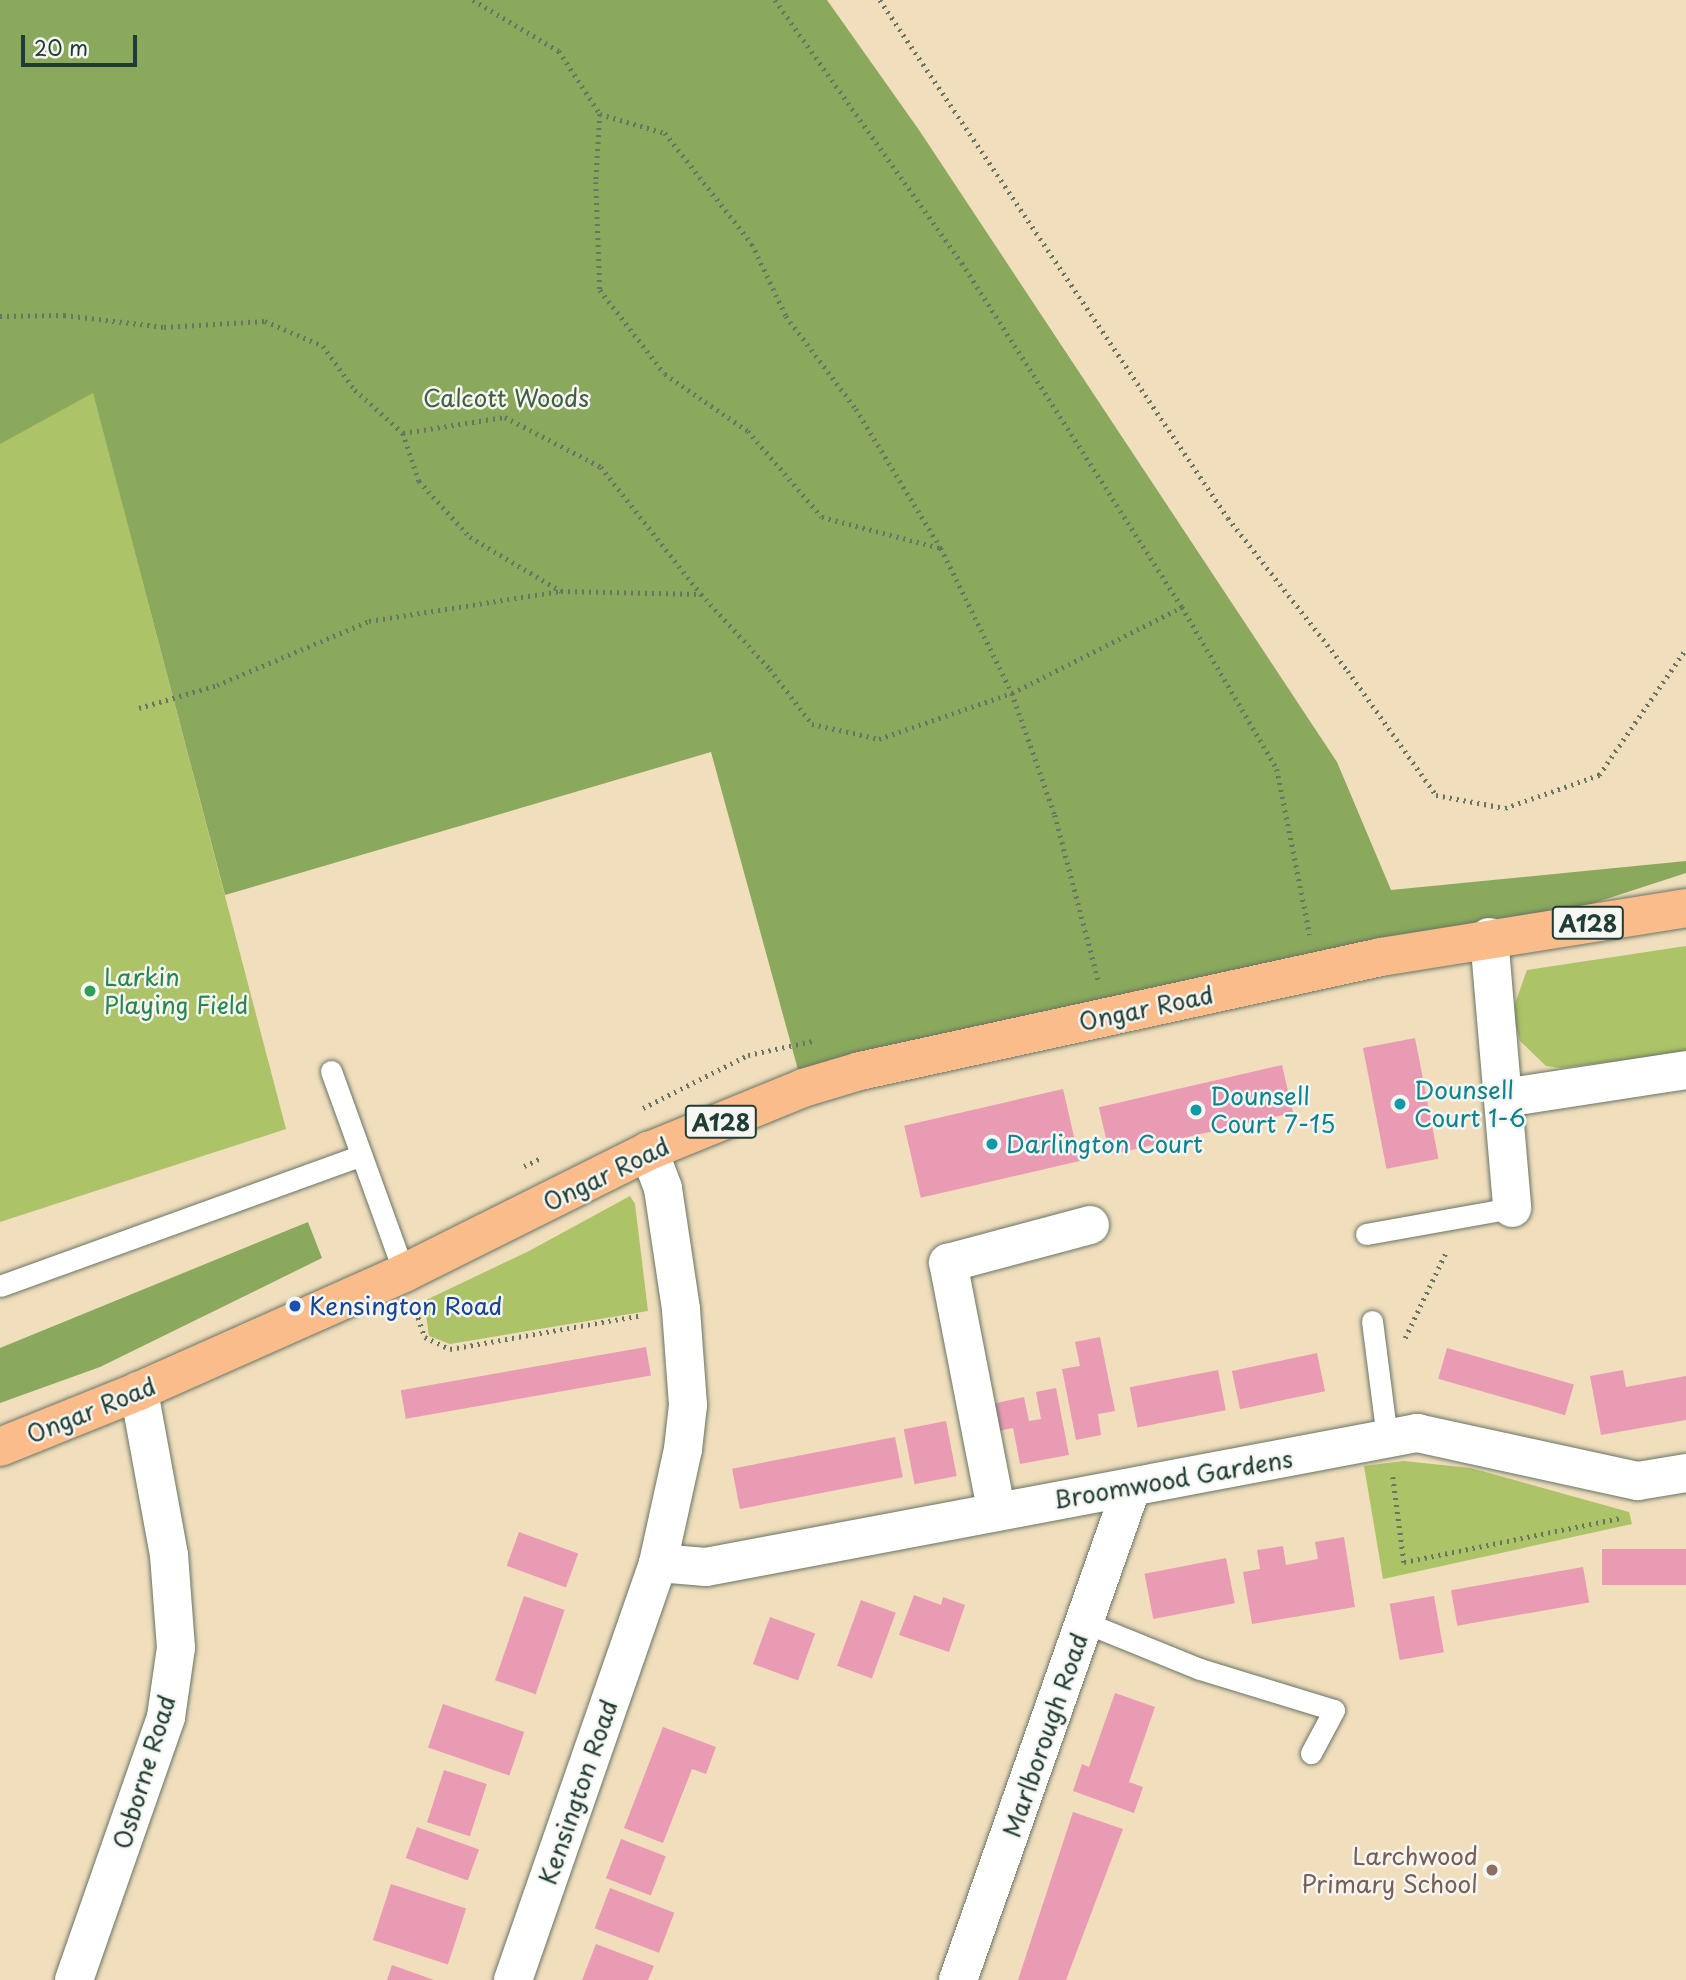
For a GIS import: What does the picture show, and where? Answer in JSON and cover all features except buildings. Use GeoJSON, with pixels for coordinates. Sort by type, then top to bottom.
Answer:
{"type":"FeatureCollection","features":[{"type":"Feature","properties":{"kind":"main road","name":"Ongar Road"},"geometry":{"type":"LineString","coordinates":[[0,1447],[139,1391],[404,1273],[649,1151],[803,1088],[860,1070],[1318,970],[1489,937],[1686,908]]}},
{"type":"Feature","properties":{"kind":"street"},"geometry":{"type":"LineString","coordinates":[[1489,937],[1512,1208]]}},
{"type":"Feature","properties":{"kind":"street"},"geometry":{"type":"LineString","coordinates":[[1504,1097],[1686,1070]]}},
{"type":"Feature","properties":{"kind":"street","name":"Kensington Road"},"geometry":{"type":"LineString","coordinates":[[513,1980],[658,1563],[683,1450],[688,1405],[681,1309],[663,1188],[649,1151]]}},
{"type":"Feature","properties":{"kind":"street"},"geometry":{"type":"LineString","coordinates":[[996,1509],[948,1263],[1090,1225]]}},
{"type":"Feature","properties":{"kind":"street","name":"Osborne Road"},"geometry":{"type":"LineString","coordinates":[[74,1980],[166,1717],[176,1648],[169,1555],[139,1391]]}},
{"type":"Feature","properties":{"kind":"street","name":"Broomwood Gardens"},"geometry":{"type":"LineString","coordinates":[[658,1563],[706,1567],[996,1509],[1131,1489],[1417,1433],[1638,1481],[1686,1473]]}},
{"type":"Feature","properties":{"kind":"street","name":"Marlborough Road"},"geometry":{"type":"LineString","coordinates":[[958,1980],[1131,1489]]}},
{"type":"Feature","properties":{"kind":"lane"},"geometry":{"type":"LineString","coordinates":[[331,1071],[404,1273]]}},
{"type":"Feature","properties":{"kind":"lane"},"geometry":{"type":"LineString","coordinates":[[0,1286],[360,1156]]}},
{"type":"Feature","properties":{"kind":"lane"},"geometry":{"type":"LineString","coordinates":[[1366,1234],[1512,1208]]}},
{"type":"Feature","properties":{"kind":"lane"},"geometry":{"type":"LineString","coordinates":[[1371,1321],[1387,1438]]}},
{"type":"Feature","properties":{"kind":"lane"},"geometry":{"type":"LineString","coordinates":[[1084,1622],[1200,1669],[1334,1710],[1311,1754]]}},
{"type":"Feature","properties":{"kind":"path"},"geometry":{"type":"LineString","coordinates":[[473,0],[559,51],[600,114],[596,182],[600,290],[665,374],[748,431],[821,517],[941,548]]}},
{"type":"Feature","properties":{"kind":"path"},"geometry":{"type":"LineString","coordinates":[[775,0],[962,263],[1182,607],[1277,769],[1318,970]]}},
{"type":"Feature","properties":{"kind":"path"},"geometry":{"type":"LineString","coordinates":[[880,0],[1228,518],[1348,671],[1436,795],[1505,808],[1599,775],[1686,649]]}},
{"type":"Feature","properties":{"kind":"path"},"geometry":{"type":"LineString","coordinates":[[600,114],[665,133],[673,143],[752,244],[786,316],[856,409],[941,548],[1012,693],[1079,899],[1104,1018]]}},
{"type":"Feature","properties":{"kind":"path"},"geometry":{"type":"LineString","coordinates":[[0,316],[64,315],[164,327],[265,321],[323,346],[355,390],[403,433],[419,481],[470,537],[561,591]]}},
{"type":"Feature","properties":{"kind":"path"},"geometry":{"type":"LineString","coordinates":[[403,433],[505,417],[601,467],[701,594],[770,670],[812,724],[879,739],[1012,693],[1182,607]]}},
{"type":"Feature","properties":{"kind":"path"},"geometry":{"type":"LineString","coordinates":[[139,708],[217,685],[369,621],[561,591],[701,594]]}},
{"type":"Feature","properties":{"kind":"path"},"geometry":{"type":"LineString","coordinates":[[1380,1383],[1439,1261],[1475,1215]]}},
{"type":"Feature","properties":{"kind":"path"},"geometry":{"type":"LineString","coordinates":[[404,1273],[425,1337],[450,1349],[681,1309]]}},
{"type":"Feature","properties":{"kind":"path"},"geometry":{"type":"LineString","coordinates":[[1387,1438],[1404,1562],[1634,1516]]}},
{"type":"Feature","properties":{"kind":"green space","name":"Calcott Woods"},"geometry":{"type":"Polygon","coordinates":[[[0,0],[827,0],[919,130],[1337,762],[1391,890],[1686,861],[1686,873],[1489,937],[803,1088],[711,752],[225,895],[93,393],[0,444],[0,0]]]}},
{"type":"Feature","properties":{"kind":"green space","name":"Larkin Playing Field"},"geometry":{"type":"Polygon","coordinates":[[[93,392],[286,1129],[0,1222],[0,443],[93,392]]]}},
{"type":"Feature","properties":{"kind":"green space"},"geometry":{"type":"Polygon","coordinates":[[[1686,946],[1686,1052],[1561,1068],[1546,1066],[1520,1041],[1512,1012],[1527,970],[1686,946]]]}},
{"type":"Feature","properties":{"kind":"green space"},"geometry":{"type":"Polygon","coordinates":[[[630,1196],[635,1204],[648,1311],[450,1344],[429,1336],[424,1301],[529,1251],[630,1196]]]}},
{"type":"Feature","properties":{"kind":"green space"},"geometry":{"type":"Polygon","coordinates":[[[308,1222],[322,1258],[100,1367],[0,1403],[0,1348],[308,1222]]]}},
{"type":"Feature","properties":{"kind":"green space"},"geometry":{"type":"Polygon","coordinates":[[[1404,1461],[1471,1468],[1629,1512],[1632,1524],[1383,1579],[1364,1466],[1404,1461]]]}},
{"type":"Feature","properties":{"kind":"place","name":"Larkin Playing Field"},"geometry":{"type":"Point","coordinates":[90,991]}},
{"type":"Feature","properties":{"kind":"place","name":"Dounsell Court 1-6"},"geometry":{"type":"Point","coordinates":[1400,1104]}},
{"type":"Feature","properties":{"kind":"place","name":"Dounsell Court 7-15"},"geometry":{"type":"Point","coordinates":[1196,1110]}},
{"type":"Feature","properties":{"kind":"place","name":"Darlington Court"},"geometry":{"type":"Point","coordinates":[992,1144]}},
{"type":"Feature","properties":{"kind":"place","name":"Kensington Road"},"geometry":{"type":"Point","coordinates":[295,1306]}},
{"type":"Feature","properties":{"kind":"place","name":"Larchwood Primary School"},"geometry":{"type":"Point","coordinates":[1492,1870]}}]}
